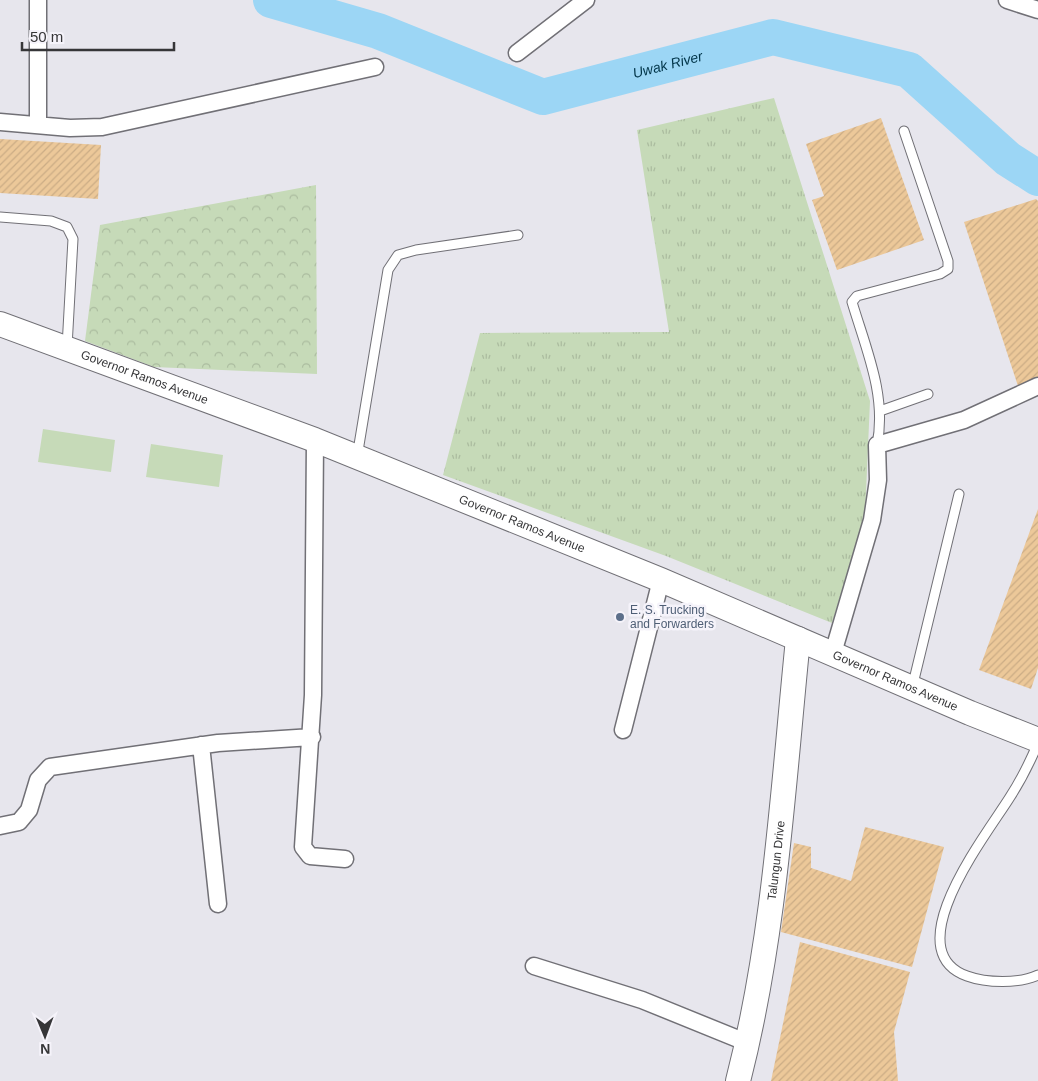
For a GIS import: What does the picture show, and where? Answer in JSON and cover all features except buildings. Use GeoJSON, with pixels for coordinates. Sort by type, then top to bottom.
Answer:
{"type":"FeatureCollection","features":[{"type":"Feature","properties":{"kind":"main road","name":"Governor Ramos Avenue"},"geometry":{"type":"LineString","coordinates":[[0,324],[315,440],[661,580],[1038,742]]}},
{"type":"Feature","properties":{"kind":"main road","name":"Talungun Drive"},"geometry":{"type":"LineString","coordinates":[[738,1081],[748,1043],[768,935],[798,639]]}},
{"type":"Feature","properties":{"kind":"street"},"geometry":{"type":"LineString","coordinates":[[38,0],[38,124]]}},
{"type":"Feature","properties":{"kind":"street"},"geometry":{"type":"LineString","coordinates":[[517,53],[586,0]]}},
{"type":"Feature","properties":{"kind":"street"},"geometry":{"type":"LineString","coordinates":[[1007,0],[1038,10]]}},
{"type":"Feature","properties":{"kind":"street"},"geometry":{"type":"LineString","coordinates":[[0,122],[70,128],[102,127],[375,67]]}},
{"type":"Feature","properties":{"kind":"street"},"geometry":{"type":"LineString","coordinates":[[833,653],[872,520],[878,480],[877,445],[964,420],[1038,386]]}},
{"type":"Feature","properties":{"kind":"street"},"geometry":{"type":"LineString","coordinates":[[315,440],[312,737],[303,847],[310,856],[345,859]]}},
{"type":"Feature","properties":{"kind":"street"},"geometry":{"type":"LineString","coordinates":[[623,730],[661,580]]}},
{"type":"Feature","properties":{"kind":"street"},"geometry":{"type":"LineString","coordinates":[[0,826],[19,822],[29,810],[38,780],[50,767],[201,745],[312,737]]}},
{"type":"Feature","properties":{"kind":"street"},"geometry":{"type":"LineString","coordinates":[[201,745],[218,904]]}},
{"type":"Feature","properties":{"kind":"street"},"geometry":{"type":"LineString","coordinates":[[534,966],[642,1000],[748,1043]]}},
{"type":"Feature","properties":{"kind":"lane"},"geometry":{"type":"LineString","coordinates":[[877,445],[880,411],[878,387],[852,302],[854,299],[940,274],[948,269],[948,261],[904,130]]}},
{"type":"Feature","properties":{"kind":"lane"},"geometry":{"type":"LineString","coordinates":[[0,217],[51,220],[67,227],[73,239],[66,349]]}},
{"type":"Feature","properties":{"kind":"lane"},"geometry":{"type":"LineString","coordinates":[[357,458],[388,270],[398,255],[416,250],[518,235]]}},
{"type":"Feature","properties":{"kind":"lane"},"geometry":{"type":"LineString","coordinates":[[880,411],[928,394]]}},
{"type":"Feature","properties":{"kind":"lane"},"geometry":{"type":"LineString","coordinates":[[911,688],[959,494]]}},
{"type":"Feature","properties":{"kind":"lane"},"geometry":{"type":"LineString","coordinates":[[1038,742],[1025,773],[959,876],[941,924],[938,945],[942,956],[954,971],[972,978],[1004,981],[1035,977],[1038,986]]}},
{"type":"Feature","properties":{"kind":"green space"},"geometry":{"type":"Polygon","coordinates":[[[774,98],[870,401],[865,516],[832,623],[666,556],[443,475],[480,333],[669,332],[637,130],[774,98]]]}},
{"type":"Feature","properties":{"kind":"green space"},"geometry":{"type":"Polygon","coordinates":[[[316,185],[317,374],[154,367],[85,341],[100,225],[316,185]]]}},
{"type":"Feature","properties":{"kind":"green space"},"geometry":{"type":"Polygon","coordinates":[[[43,429],[115,440],[111,472],[38,462],[43,429]]]}},
{"type":"Feature","properties":{"kind":"green space"},"geometry":{"type":"Polygon","coordinates":[[[151,444],[223,455],[219,487],[146,477],[151,444]]]}},
{"type":"Feature","properties":{"kind":"waterway","name":"Uwak River"},"geometry":{"type":"LineString","coordinates":[[271,0],[378,31],[543,97],[773,37],[909,70],[1008,159],[1038,178]]}},
{"type":"Feature","properties":{"kind":"place","name":"E. S. Trucking and Forwarders"},"geometry":{"type":"Point","coordinates":[620,617]}}]}
